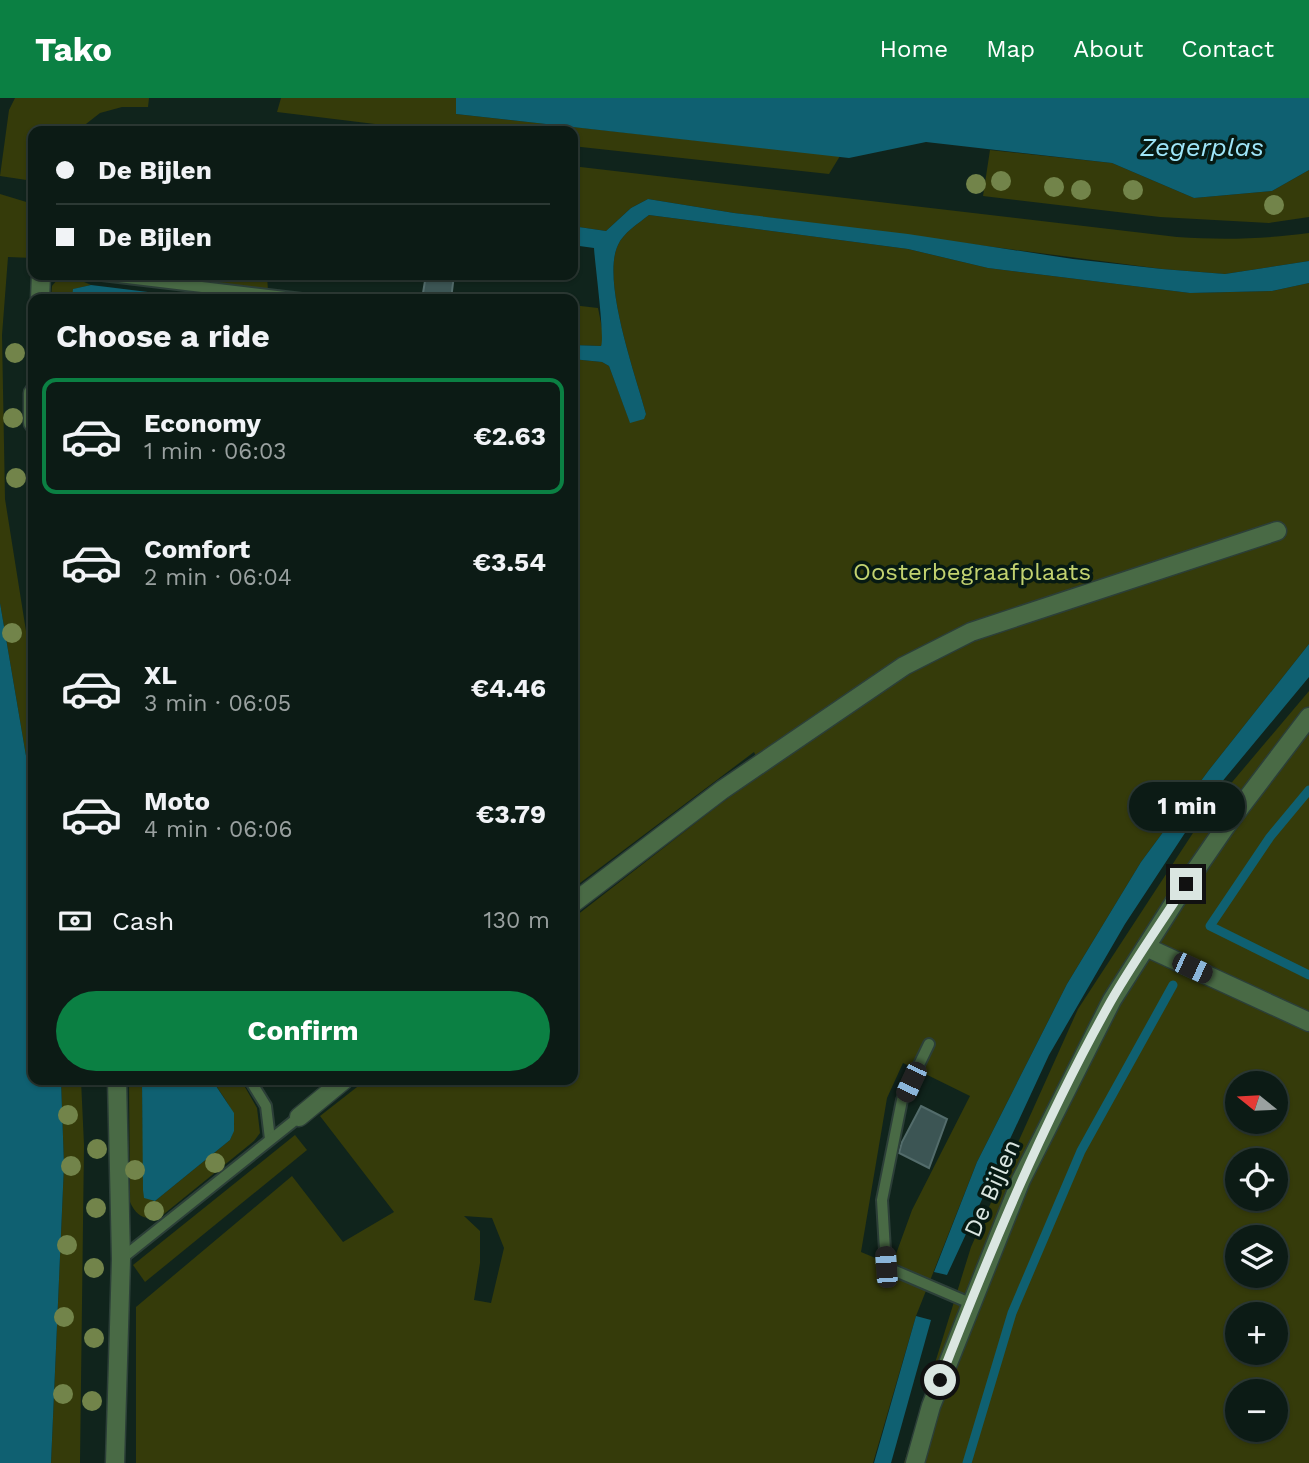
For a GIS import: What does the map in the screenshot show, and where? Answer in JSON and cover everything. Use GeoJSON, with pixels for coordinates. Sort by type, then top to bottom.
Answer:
{"type":"FeatureCollection","features":[{"type":"Feature","properties":{"kind":"street"},"geometry":{"type":"LineString","coordinates":[[578,899],[722,790],[904,666],[971,632],[1277,531]]}},
{"type":"Feature","properties":{"kind":"street","name":"De Bijlen"},"geometry":{"type":"LineString","coordinates":[[915,1463],[931,1406],[1021,1180],[1112,1000],[1226,826],[1309,717]]}},
{"type":"Feature","properties":{"kind":"street"},"geometry":{"type":"LineString","coordinates":[[1146,947],[1309,1022]]}},
{"type":"Feature","properties":{"kind":"street"},"geometry":{"type":"LineString","coordinates":[[115,1463],[121,1259],[117,1085]]}},
{"type":"Feature","properties":{"kind":"street"},"geometry":{"type":"LineString","coordinates":[[299,1117],[338,1085]]}},
{"type":"Feature","properties":{"kind":"lane"},"geometry":{"type":"LineString","coordinates":[[144,280],[260,294]]}},
{"type":"Feature","properties":{"kind":"lane"},"geometry":{"type":"LineString","coordinates":[[929,1044],[902,1100],[882,1200],[886,1267],[970,1303]]}},
{"type":"Feature","properties":{"kind":"lane"},"geometry":{"type":"LineString","coordinates":[[253,1085],[266,1106],[270,1139]]}},
{"type":"Feature","properties":{"kind":"lane"},"geometry":{"type":"LineString","coordinates":[[121,1259],[299,1117]]}},
{"type":"Feature","properties":{"kind":"green space"},"geometry":{"type":"Polygon","coordinates":[[[15,98],[149,98],[148,107],[122,107],[100,113],[83,126],[28,126],[28,180],[0,176],[9,110],[15,98]]]}},
{"type":"Feature","properties":{"kind":"green space"},"geometry":{"type":"Polygon","coordinates":[[[281,98],[456,98],[456,114],[566,126],[391,126],[277,112],[281,98]]]}},
{"type":"Feature","properties":{"kind":"green space"},"geometry":{"type":"Polygon","coordinates":[[[578,127],[840,156],[829,174],[578,147],[578,127]]]}},
{"type":"Feature","properties":{"kind":"green space"},"geometry":{"type":"Polygon","coordinates":[[[990,150],[1112,163],[1194,198],[1272,191],[1309,170],[1309,217],[1269,223],[1160,217],[983,196],[990,150]]]}},
{"type":"Feature","properties":{"kind":"green space"},"geometry":{"type":"Polygon","coordinates":[[[578,167],[1177,237],[1276,237],[1309,233],[1309,261],[1225,274],[1162,269],[734,213],[648,199],[631,208],[606,231],[578,227],[578,167]]]}},
{"type":"Feature","properties":{"kind":"green space"},"geometry":{"type":"Polygon","coordinates":[[[0,194],[28,202],[28,258],[8,257],[2,335],[5,499],[28,644],[28,768],[0,603],[0,194]]]}},
{"type":"Feature","properties":{"kind":"green space","name":"Oosterbegraafplaats"},"geometry":{"type":"Polygon","coordinates":[[[649,215],[908,249],[988,268],[1190,293],[1272,291],[1309,283],[1309,644],[1209,770],[1141,862],[1067,984],[977,1162],[916,1316],[873,1463],[136,1463],[136,1307],[292,1176],[343,1242],[394,1212],[320,1116],[360,1085],[578,1085],[578,914],[764,773],[754,752],[578,884],[578,360],[602,362],[609,366],[630,422],[646,414],[628,353],[614,281],[614,261],[618,245],[627,232],[649,215]],[[903,1063],[887,1098],[861,1252],[892,1265],[912,1210],[970,1096],[903,1063]],[[464,1216],[480,1231],[480,1263],[474,1300],[491,1303],[504,1248],[492,1218],[464,1216]]]}},
{"type":"Feature","properties":{"kind":"green space"},"geometry":{"type":"Polygon","coordinates":[[[57,280],[80,280],[91,285],[74,289],[73,294],[51,294],[52,286],[57,280]]]}},
{"type":"Feature","properties":{"kind":"green space"},"geometry":{"type":"Polygon","coordinates":[[[186,280],[267,280],[268,291],[186,280]]]}},
{"type":"Feature","properties":{"kind":"green space"},"geometry":{"type":"Polygon","coordinates":[[[578,306],[598,308],[604,338],[601,346],[578,345],[578,306]]]}},
{"type":"Feature","properties":{"kind":"green space"},"geometry":{"type":"Polygon","coordinates":[[[1309,691],[1309,1463],[904,1463],[971,1247],[1078,1009],[1206,813],[1309,691]]]}},
{"type":"Feature","properties":{"kind":"green space"},"geometry":{"type":"Polygon","coordinates":[[[61,1085],[81,1085],[84,1145],[80,1463],[51,1463],[64,1165],[61,1085]]]}},
{"type":"Feature","properties":{"kind":"green space"},"geometry":{"type":"Polygon","coordinates":[[[129,1085],[142,1085],[144,1197],[155,1201],[230,1140],[233,1116],[227,1101],[216,1085],[244,1085],[257,1108],[260,1133],[254,1141],[164,1214],[153,1218],[144,1217],[136,1212],[130,1202],[129,1085]]]}},
{"type":"Feature","properties":{"kind":"green space"},"geometry":{"type":"Polygon","coordinates":[[[295,1135],[307,1150],[145,1282],[133,1265],[295,1135]]]}},
{"type":"Feature","properties":{"kind":"water","name":"Zegerplas"},"geometry":{"type":"Polygon","coordinates":[[[456,98],[1309,98],[1309,170],[1272,191],[1194,198],[1112,163],[926,142],[849,158],[456,114],[456,98]]]}},
{"type":"Feature","properties":{"kind":"water"},"geometry":{"type":"Polygon","coordinates":[[[648,199],[1073,259],[1225,274],[1309,261],[1309,283],[1272,291],[1190,293],[988,268],[908,249],[649,215],[624,236],[618,245],[614,261],[614,281],[622,328],[646,414],[644,419],[630,423],[609,366],[602,362],[578,360],[578,345],[601,346],[602,340],[594,248],[578,246],[578,227],[606,231],[631,208],[648,199]]]}},
{"type":"Feature","properties":{"kind":"water"},"geometry":{"type":"Polygon","coordinates":[[[91,285],[164,294],[72,294],[73,289],[91,285]]]}},
{"type":"Feature","properties":{"kind":"water"},"geometry":{"type":"Polygon","coordinates":[[[0,603],[28,768],[28,1085],[61,1085],[64,1165],[51,1463],[0,1463],[0,603]]]}},
{"type":"Feature","properties":{"kind":"water"},"geometry":{"type":"Polygon","coordinates":[[[1309,644],[1309,677],[1206,801],[1125,924],[1049,1055],[947,1275],[934,1272],[977,1162],[1067,984],[1141,862],[1209,770],[1309,644]]]}},
{"type":"Feature","properties":{"kind":"water"},"geometry":{"type":"Polygon","coordinates":[[[142,1085],[215,1085],[234,1113],[234,1131],[230,1140],[155,1201],[144,1198],[142,1085]]]}},
{"type":"Feature","properties":{"kind":"water"},"geometry":{"type":"Polygon","coordinates":[[[916,1316],[931,1320],[891,1463],[874,1463],[916,1316]]]}},
{"type":"Feature","properties":{"kind":"building"},"geometry":{"type":"Polygon","coordinates":[[[425,280],[453,280],[452,294],[423,294],[425,280]]]}},
{"type":"Feature","properties":{"kind":"building"},"geometry":{"type":"Polygon","coordinates":[[[921,1106],[947,1119],[929,1168],[899,1153],[921,1106]]]}},
{"type":"Feature","properties":{"kind":"waterway"},"geometry":{"type":"LineString","coordinates":[[1309,790],[1270,837],[1210,926],[1309,975]]}},
{"type":"Feature","properties":{"kind":"waterway"},"geometry":{"type":"LineString","coordinates":[[967,1463],[1012,1313],[1081,1151],[1173,985]]}},
{"type":"Feature","properties":{"kind":"route"},"geometry":{"type":"LineString","coordinates":[[940,1380],[1021,1180],[1068,1083],[1112,1000],[1186,884]]}}]}
